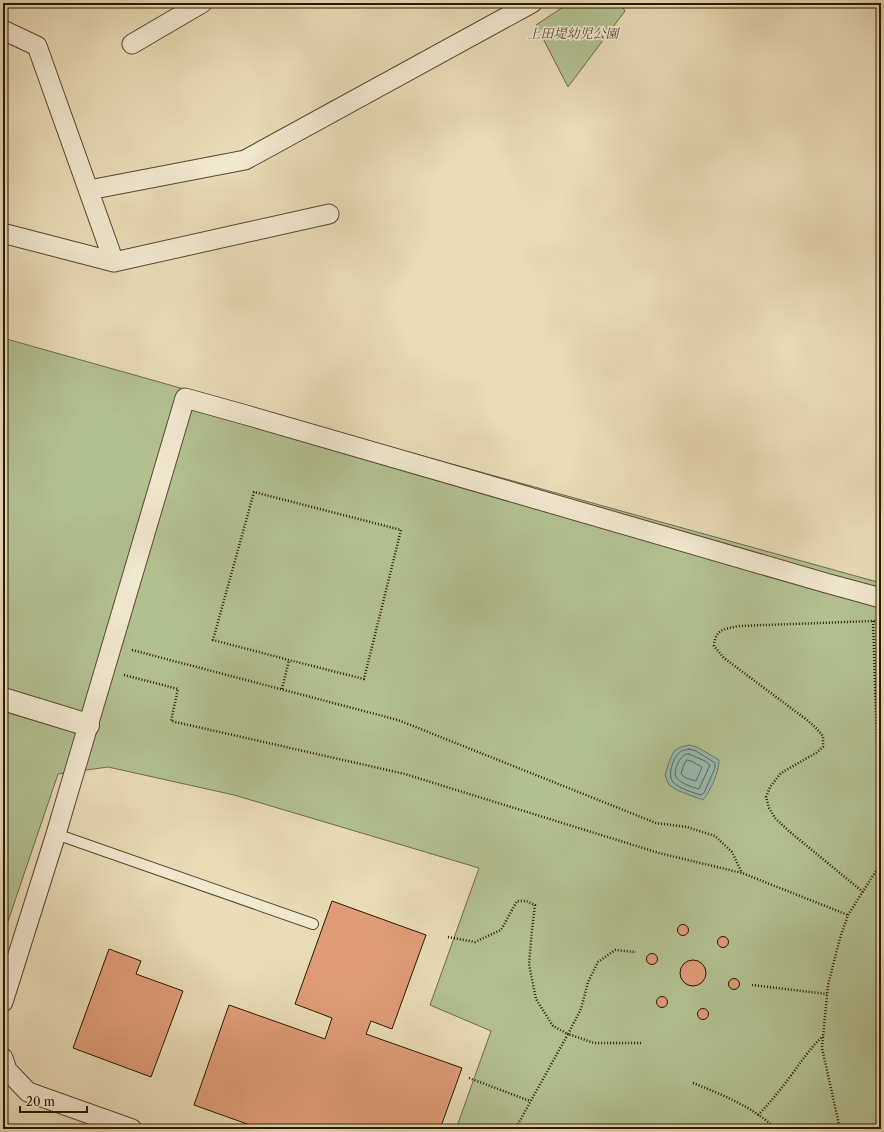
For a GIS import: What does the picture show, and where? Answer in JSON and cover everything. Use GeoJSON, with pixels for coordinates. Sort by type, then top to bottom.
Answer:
{"type":"FeatureCollection","features":[{"type":"Feature","properties":{"kind":"street"},"geometry":{"type":"LineString","coordinates":[[132,44],[202,3]]}},
{"type":"Feature","properties":{"kind":"street"},"geometry":{"type":"LineString","coordinates":[[89,190],[245,160],[532,3]]}},
{"type":"Feature","properties":{"kind":"street"},"geometry":{"type":"LineString","coordinates":[[3,30],[37,46],[114,262]]}},
{"type":"Feature","properties":{"kind":"street"},"geometry":{"type":"LineString","coordinates":[[6,234],[114,262],[329,214]]}},
{"type":"Feature","properties":{"kind":"street"},"geometry":{"type":"LineString","coordinates":[[3,1002],[56,834],[185,398],[826,583],[881,596]]}},
{"type":"Feature","properties":{"kind":"street"},"geometry":{"type":"LineString","coordinates":[[3,699],[88,725]]}},
{"type":"Feature","properties":{"kind":"street"},"geometry":{"type":"LineString","coordinates":[[3,1058],[7,1070],[28,1092],[132,1129]]}},
{"type":"Feature","properties":{"kind":"lane"},"geometry":{"type":"LineString","coordinates":[[56,834],[314,924]]}},
{"type":"Feature","properties":{"kind":"path"},"geometry":{"type":"LineString","coordinates":[[254,492],[401,530],[364,679],[289,660],[213,640],[254,492]]}},
{"type":"Feature","properties":{"kind":"path"},"geometry":{"type":"LineString","coordinates":[[840,1129],[822,1048],[828,985],[840,938],[848,915],[881,864],[874,693],[873,621]]}},
{"type":"Feature","properties":{"kind":"path"},"geometry":{"type":"LineString","coordinates":[[863,892],[775,818],[769,808],[766,797],[770,787],[780,773],[823,748],[823,736],[807,720],[724,658],[714,646],[715,637],[722,629],[739,626],[873,621],[881,622]]}},
{"type":"Feature","properties":{"kind":"path"},"geometry":{"type":"LineString","coordinates":[[112,645],[398,720],[656,823],[687,828],[715,836],[732,852],[742,873]]}},
{"type":"Feature","properties":{"kind":"path"},"geometry":{"type":"LineString","coordinates":[[282,689],[289,660]]}},
{"type":"Feature","properties":{"kind":"path"},"geometry":{"type":"LineString","coordinates":[[104,670],[178,689],[171,721],[406,774],[659,853],[742,873],[848,915]]}},
{"type":"Feature","properties":{"kind":"path"},"geometry":{"type":"LineString","coordinates":[[874,693],[881,702]]}},
{"type":"Feature","properties":{"kind":"path"},"geometry":{"type":"LineString","coordinates":[[448,937],[475,942],[501,930],[517,901],[526,901],[535,905],[529,964],[536,999],[553,1026],[568,1034],[594,1043],[641,1043]]}},
{"type":"Feature","properties":{"kind":"path"},"geometry":{"type":"LineString","coordinates":[[514,1129],[581,1009],[588,982],[598,962],[615,950],[636,952]]}},
{"type":"Feature","properties":{"kind":"path"},"geometry":{"type":"LineString","coordinates":[[752,985],[827,994]]}},
{"type":"Feature","properties":{"kind":"path"},"geometry":{"type":"LineString","coordinates":[[758,1115],[790,1077],[812,1047],[824,1036]]}},
{"type":"Feature","properties":{"kind":"path"},"geometry":{"type":"LineString","coordinates":[[469,1078],[530,1101]]}},
{"type":"Feature","properties":{"kind":"path"},"geometry":{"type":"LineString","coordinates":[[693,1083],[733,1100],[765,1119],[776,1129]]}},
{"type":"Feature","properties":{"kind":"green space","name":"上田堤幼児公園"},"geometry":{"type":"Polygon","coordinates":[[[569,3],[620,3],[625,11],[568,87],[536,25],[569,3]]]}},
{"type":"Feature","properties":{"kind":"green space"},"geometry":{"type":"Polygon","coordinates":[[[3,338],[881,583],[881,1129],[456,1129],[491,1031],[430,1005],[479,868],[234,795],[108,767],[58,774],[3,936],[3,338]]]}},
{"type":"Feature","properties":{"kind":"water"},"geometry":{"type":"Polygon","coordinates":[[[689,745],[697,747],[719,760],[718,770],[714,781],[703,800],[679,791],[669,785],[665,775],[674,751],[689,745]]]}},
{"type":"Feature","properties":{"kind":"building"},"geometry":{"type":"Polygon","coordinates":[[[332,901],[426,935],[392,1029],[371,1021],[366,1034],[462,1068],[440,1129],[261,1129],[194,1105],[229,1005],[325,1039],[332,1018],[295,1004],[332,901]]]}},
{"type":"Feature","properties":{"kind":"building"},"geometry":{"type":"Polygon","coordinates":[[[683,924],[687,926],[689,930],[687,934],[683,936],[679,934],[677,930],[679,926],[683,924]]]}},
{"type":"Feature","properties":{"kind":"building"},"geometry":{"type":"Polygon","coordinates":[[[723,936],[727,938],[729,942],[727,946],[723,948],[719,946],[717,942],[719,938],[723,936]]]}},
{"type":"Feature","properties":{"kind":"building"},"geometry":{"type":"Polygon","coordinates":[[[109,949],[141,961],[136,974],[183,991],[151,1077],[73,1048],[109,949]]]}},
{"type":"Feature","properties":{"kind":"building"},"geometry":{"type":"Polygon","coordinates":[[[652,953],[656,955],[658,959],[656,963],[652,965],[648,963],[646,959],[648,955],[652,953]]]}},
{"type":"Feature","properties":{"kind":"building"},"geometry":{"type":"Polygon","coordinates":[[[693,960],[702,964],[706,973],[702,982],[693,986],[684,982],[680,973],[684,964],[693,960]]]}},
{"type":"Feature","properties":{"kind":"building"},"geometry":{"type":"Polygon","coordinates":[[[734,978],[738,980],[740,984],[738,988],[734,990],[730,988],[728,984],[730,980],[734,978]]]}},
{"type":"Feature","properties":{"kind":"building"},"geometry":{"type":"Polygon","coordinates":[[[662,996],[666,998],[668,1002],[666,1006],[662,1008],[658,1006],[656,1002],[658,998],[662,996]]]}},
{"type":"Feature","properties":{"kind":"building"},"geometry":{"type":"Polygon","coordinates":[[[703,1008],[707,1010],[709,1014],[707,1018],[703,1020],[699,1018],[697,1014],[699,1010],[703,1008]]]}}]}
